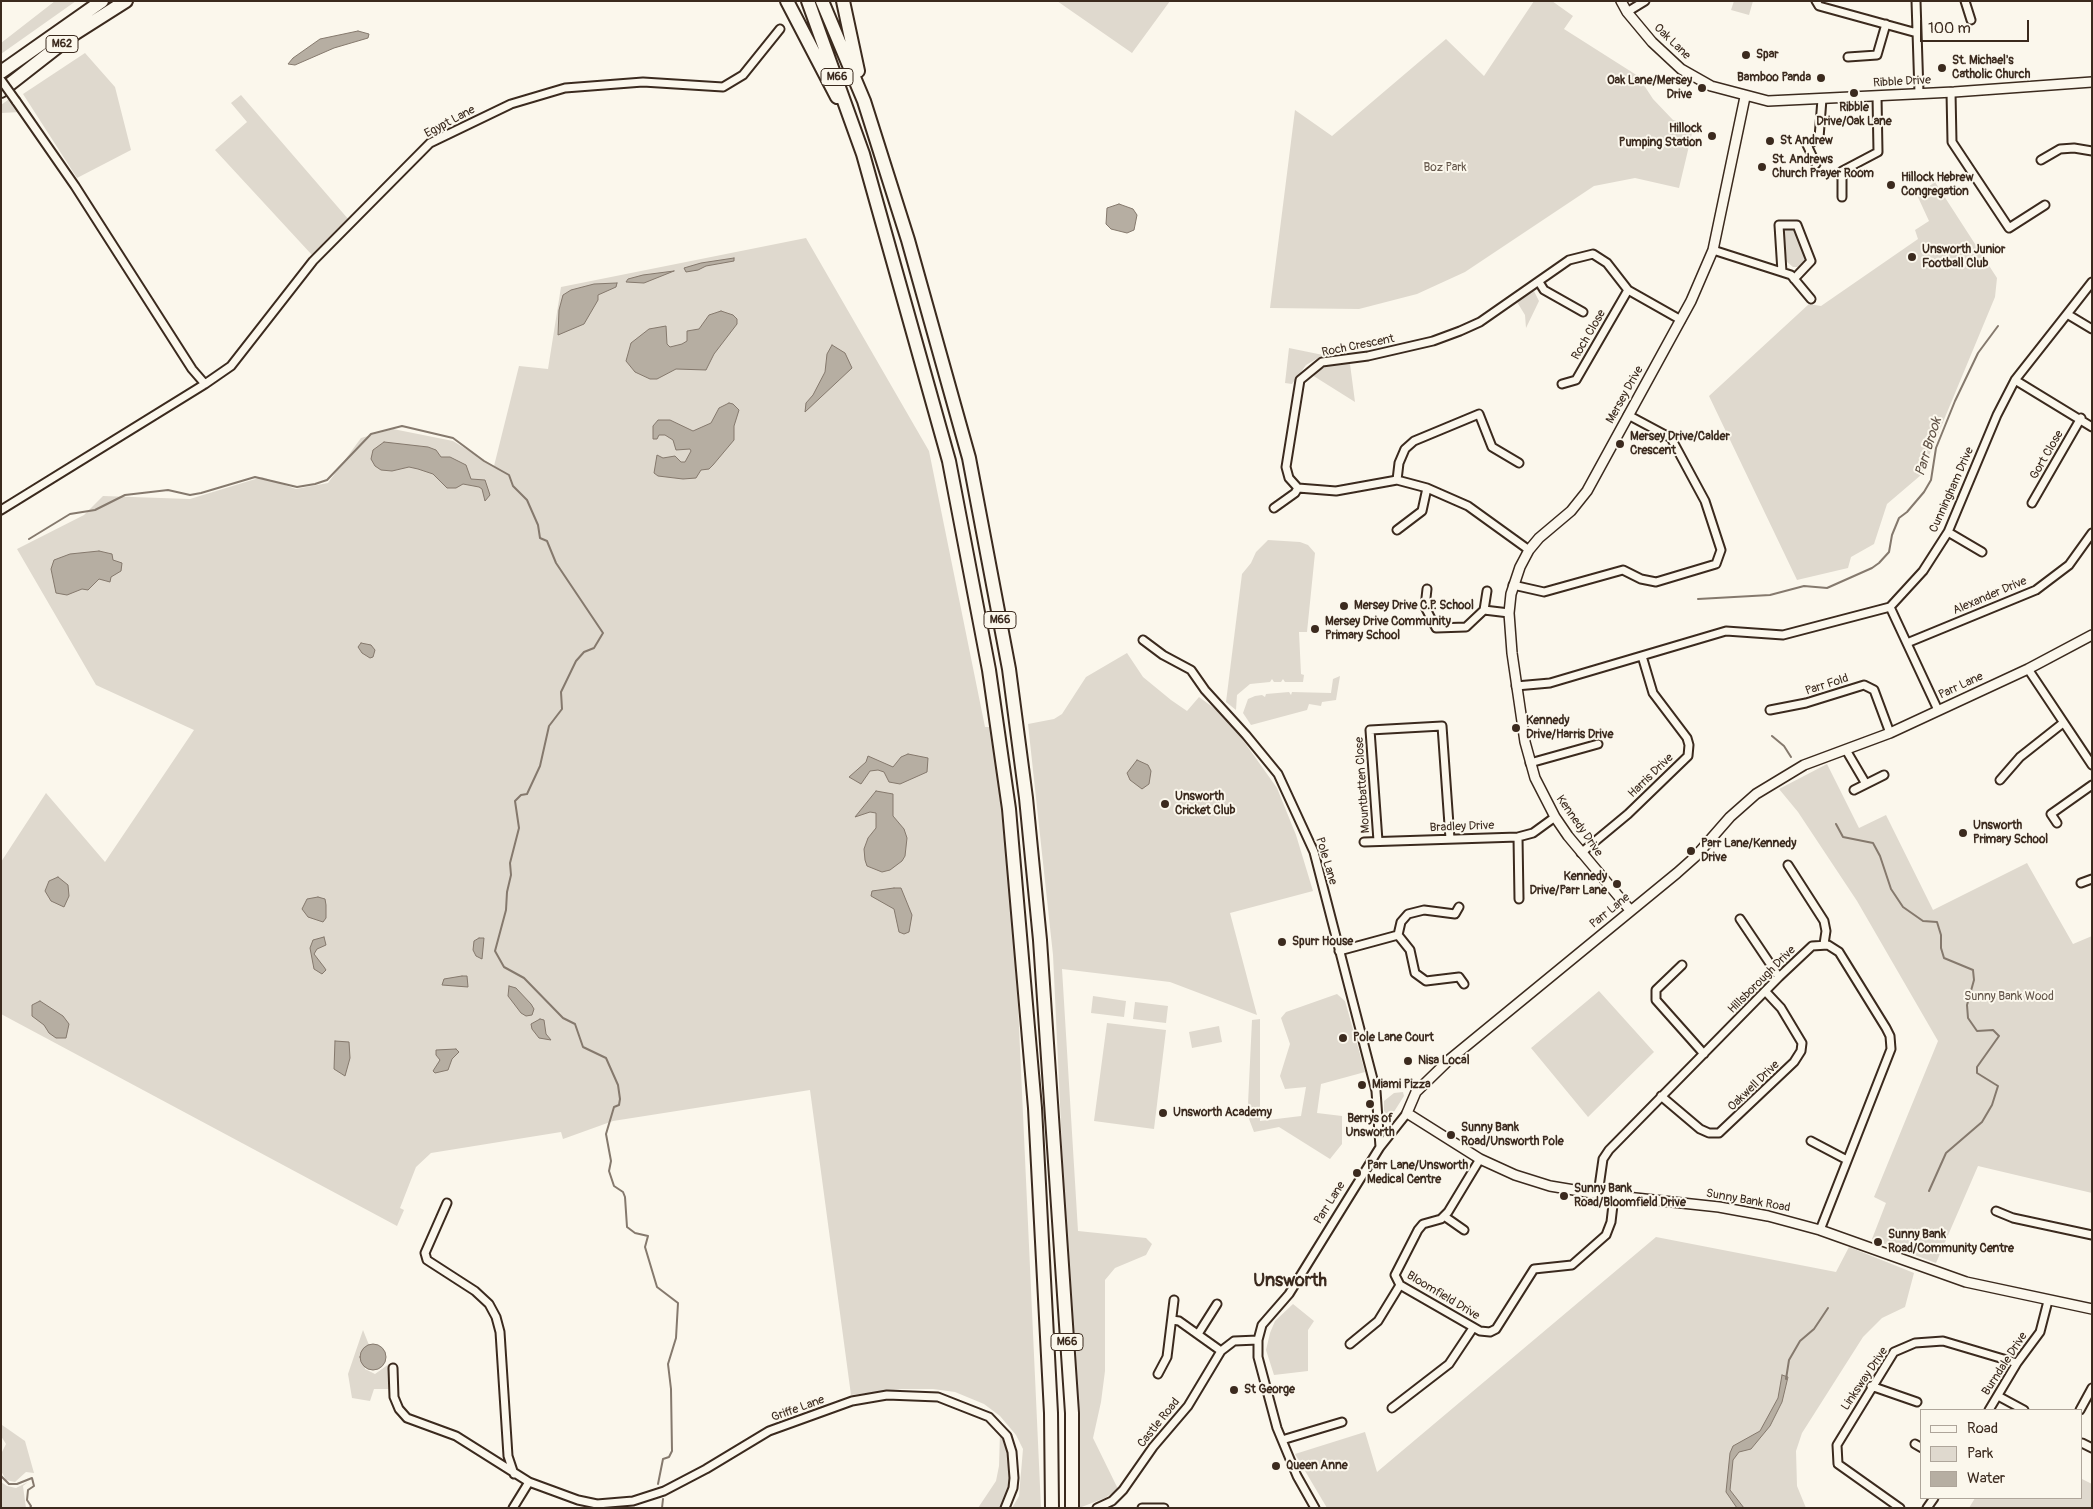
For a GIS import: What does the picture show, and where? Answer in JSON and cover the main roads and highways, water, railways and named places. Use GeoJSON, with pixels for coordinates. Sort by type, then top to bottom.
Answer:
{"type":"FeatureCollection","features":[{"type":"Feature","properties":{"kind":"highway","name":"M62"},"geometry":{"type":"LineString","coordinates":[[1,72],[102,1]]}},
{"type":"Feature","properties":{"kind":"highway","name":"M62"},"geometry":{"type":"LineString","coordinates":[[1,91],[74,34],[126,1]]}},
{"type":"Feature","properties":{"kind":"highway"},"geometry":{"type":"LineString","coordinates":[[787,1],[845,113],[863,154]]}},
{"type":"Feature","properties":{"kind":"highway","name":"M66"},"geometry":{"type":"LineString","coordinates":[[808,1],[863,154],[949,461],[989,670],[1009,809],[1039,1154],[1052,1413],[1052,1508]]}},
{"type":"Feature","properties":{"kind":"highway","name":"M66"},"geometry":{"type":"LineString","coordinates":[[822,1],[864,101],[908,240],[969,458],[1009,669],[1030,836],[1057,1176],[1072,1413],[1072,1508]]}},
{"type":"Feature","properties":{"kind":"highway","name":"M66"},"geometry":{"type":"LineString","coordinates":[[843,1],[864,101]]}},
{"type":"Feature","properties":{"kind":"water"},"geometry":{"type":"Polygon","coordinates":[[[358,31],[369,34],[368,38],[334,48],[295,65],[288,64],[293,58],[320,39],[358,31]]]}},
{"type":"Feature","properties":{"kind":"water"},"geometry":{"type":"Polygon","coordinates":[[[1119,204],[1133,209],[1137,215],[1134,230],[1127,233],[1111,229],[1106,224],[1107,208],[1119,204]]]}},
{"type":"Feature","properties":{"kind":"water"},"geometry":{"type":"Polygon","coordinates":[[[734,258],[734,261],[706,266],[698,270],[686,272],[684,268],[701,263],[734,258]]]}},
{"type":"Feature","properties":{"kind":"water"},"geometry":{"type":"Polygon","coordinates":[[[674,271],[644,283],[626,282],[628,279],[643,275],[674,271]]]}},
{"type":"Feature","properties":{"kind":"water"},"geometry":{"type":"Polygon","coordinates":[[[617,283],[616,287],[598,295],[598,300],[584,324],[558,335],[559,310],[563,295],[571,290],[594,284],[617,283]]]}},
{"type":"Feature","properties":{"kind":"water"},"geometry":{"type":"Polygon","coordinates":[[[721,311],[733,315],[737,319],[737,324],[714,354],[706,370],[676,369],[657,379],[650,379],[635,372],[626,361],[631,343],[649,329],[666,326],[667,344],[670,347],[682,344],[687,341],[687,331],[699,329],[709,315],[721,311]]]}},
{"type":"Feature","properties":{"kind":"water"},"geometry":{"type":"Polygon","coordinates":[[[832,345],[845,353],[852,368],[805,412],[806,403],[813,395],[825,372],[827,354],[832,345]]]}},
{"type":"Feature","properties":{"kind":"water"},"geometry":{"type":"Polygon","coordinates":[[[729,403],[739,410],[734,426],[734,440],[709,469],[701,470],[696,478],[683,479],[658,476],[654,473],[657,455],[663,458],[675,456],[681,462],[685,462],[691,451],[690,449],[676,450],[673,440],[665,435],[659,435],[657,439],[653,439],[653,426],[658,420],[670,420],[693,431],[711,423],[719,408],[729,403]]]}},
{"type":"Feature","properties":{"kind":"water"},"geometry":{"type":"Polygon","coordinates":[[[384,442],[428,447],[436,450],[441,457],[450,457],[466,465],[471,479],[485,480],[490,495],[485,501],[482,489],[479,487],[463,484],[456,488],[447,488],[433,474],[418,469],[409,467],[392,471],[381,470],[375,466],[371,459],[373,450],[384,442]]]}},
{"type":"Feature","properties":{"kind":"water"},"geometry":{"type":"Polygon","coordinates":[[[99,551],[112,554],[113,560],[122,563],[121,571],[111,577],[110,582],[99,579],[88,590],[82,589],[67,595],[56,593],[51,569],[54,560],[70,554],[99,551]]]}},
{"type":"Feature","properties":{"kind":"water"},"geometry":{"type":"Polygon","coordinates":[[[361,643],[371,645],[375,650],[373,657],[370,658],[362,653],[358,647],[361,643]]]}},
{"type":"Feature","properties":{"kind":"water"},"geometry":{"type":"Polygon","coordinates":[[[908,754],[928,758],[927,772],[900,784],[889,782],[884,772],[878,770],[870,771],[861,784],[849,777],[866,762],[868,756],[893,767],[901,757],[908,754]]]}},
{"type":"Feature","properties":{"kind":"water"},"geometry":{"type":"Polygon","coordinates":[[[1137,760],[1148,765],[1151,771],[1149,784],[1142,789],[1130,780],[1127,773],[1137,760]]]}},
{"type":"Feature","properties":{"kind":"water"},"geometry":{"type":"Polygon","coordinates":[[[876,791],[893,794],[893,816],[904,829],[907,838],[905,856],[902,861],[890,870],[882,872],[867,866],[865,860],[864,849],[868,838],[876,828],[876,813],[870,812],[855,817],[876,791]]]}},
{"type":"Feature","properties":{"kind":"water"},"geometry":{"type":"Polygon","coordinates":[[[58,877],[68,885],[69,896],[64,907],[51,901],[45,891],[49,881],[58,877]]]}},
{"type":"Feature","properties":{"kind":"water"},"geometry":{"type":"Polygon","coordinates":[[[901,888],[912,915],[909,932],[904,934],[899,932],[894,909],[871,896],[872,891],[901,888]]]}},
{"type":"Feature","properties":{"kind":"water"},"geometry":{"type":"Polygon","coordinates":[[[318,897],[325,899],[326,918],[323,922],[308,917],[302,909],[307,899],[318,897]]]}},
{"type":"Feature","properties":{"kind":"water"},"geometry":{"type":"Polygon","coordinates":[[[324,937],[326,945],[317,949],[314,954],[326,970],[322,974],[314,969],[310,948],[313,940],[324,937]]]}},
{"type":"Feature","properties":{"kind":"water"},"geometry":{"type":"Polygon","coordinates":[[[484,938],[482,959],[476,956],[473,950],[474,941],[484,938]]]}},
{"type":"Feature","properties":{"kind":"water"},"geometry":{"type":"Polygon","coordinates":[[[467,976],[468,987],[442,985],[444,979],[467,976]]]}},
{"type":"Feature","properties":{"kind":"water"},"geometry":{"type":"Polygon","coordinates":[[[509,986],[516,988],[531,1004],[534,1009],[532,1015],[526,1016],[521,1013],[508,996],[509,986]]]}},
{"type":"Feature","properties":{"kind":"water"},"geometry":{"type":"Polygon","coordinates":[[[40,1001],[63,1016],[69,1024],[66,1038],[56,1038],[32,1016],[32,1005],[40,1001]]]}},
{"type":"Feature","properties":{"kind":"water"},"geometry":{"type":"Polygon","coordinates":[[[540,1019],[544,1020],[546,1034],[551,1040],[539,1038],[532,1029],[531,1024],[540,1019]]]}},
{"type":"Feature","properties":{"kind":"water"},"geometry":{"type":"Polygon","coordinates":[[[335,1041],[349,1042],[350,1058],[345,1076],[334,1069],[335,1041]]]}},
{"type":"Feature","properties":{"kind":"water"},"geometry":{"type":"Polygon","coordinates":[[[456,1049],[459,1052],[452,1059],[448,1070],[435,1073],[433,1071],[440,1060],[436,1055],[436,1050],[456,1049]]]}},
{"type":"Feature","properties":{"kind":"water"},"geometry":{"type":"Polygon","coordinates":[[[373,1344],[383,1347],[386,1357],[383,1367],[373,1370],[363,1367],[360,1357],[363,1347],[373,1344]]]}},
{"type":"Feature","properties":{"kind":"water"},"geometry":{"type":"Polygon","coordinates":[[[1782,1375],[1788,1377],[1782,1402],[1770,1426],[1751,1449],[1739,1452],[1733,1460],[1730,1490],[1744,1508],[1737,1508],[1726,1492],[1730,1453],[1733,1446],[1760,1431],[1778,1398],[1782,1375]]]}},
{"type":"Feature","properties":{"kind":"waterway","name":"Parr Brook"},"geometry":{"type":"LineString","coordinates":[[1698,599],[1770,595],[1804,586],[1827,588],[1879,563],[1889,552],[1892,535],[1899,518],[1907,512],[1924,492],[1931,480],[1936,448],[1955,401],[1978,353],[1998,326]]}},
{"type":"Feature","properties":{"kind":"waterway"},"geometry":{"type":"LineString","coordinates":[[29,539],[70,514],[95,510],[125,495],[168,490],[190,495],[255,477],[297,487],[315,484],[327,480],[371,434],[402,426],[453,438],[484,461],[509,475],[513,486],[527,500],[538,525],[540,538],[547,541],[556,563],[603,633],[594,648],[584,652],[576,661],[561,692],[562,709],[549,726],[540,766],[527,794],[521,795],[515,801],[519,828],[510,863],[511,875],[507,892],[506,910],[495,951],[504,967],[524,978],[563,1018],[575,1024],[583,1047],[606,1058],[618,1085],[619,1105],[614,1107],[606,1134],[611,1161],[609,1171],[614,1186],[623,1192],[625,1197],[627,1227],[635,1233],[648,1236],[645,1247],[657,1287],[678,1303],[676,1338],[668,1364],[671,1389],[672,1451],[669,1457],[663,1459],[658,1484]]}},
{"type":"Feature","properties":{"kind":"waterway","name":"Parr Brook"},"geometry":{"type":"LineString","coordinates":[[1772,736],[1784,746],[1791,757]]}},
{"type":"Feature","properties":{"kind":"waterway","name":"Parr Brook"},"geometry":{"type":"LineString","coordinates":[[1836,824],[1843,837],[1873,843],[1880,856],[1891,889],[1903,907],[1923,921],[1937,922],[1944,958],[1973,970],[1974,980],[1967,1005],[1968,1018],[1977,1031],[1993,1030],[1999,1036],[1977,1067],[1977,1073],[1998,1086],[1992,1105],[1982,1122],[1946,1153],[1929,1191]]}},
{"type":"Feature","properties":{"kind":"waterway","name":"Parr Brook"},"geometry":{"type":"LineString","coordinates":[[1786,1379],[1789,1360],[1800,1341],[1814,1329],[1828,1308]]}},
{"type":"Feature","properties":{"kind":"waterway"},"geometry":{"type":"LineString","coordinates":[[1,1440],[1,1449]]}},
{"type":"Feature","properties":{"kind":"waterway"},"geometry":{"type":"LineString","coordinates":[[1,1476],[9,1484],[17,1484],[32,1478],[34,1486],[28,1490],[27,1500],[31,1506],[30,1508]]}},
{"type":"Feature","properties":{"kind":"waterway"},"geometry":{"type":"LineString","coordinates":[[662,1508],[663,1499]]}},
{"type":"Feature","properties":{"kind":"place","name":"Spar"},"geometry":{"type":"Point","coordinates":[1746,55]}},
{"type":"Feature","properties":{"kind":"place","name":"St. Michael's Catholic Church"},"geometry":{"type":"Point","coordinates":[1942,68]}},
{"type":"Feature","properties":{"kind":"place","name":"Bamboo Panda"},"geometry":{"type":"Point","coordinates":[1821,78]}},
{"type":"Feature","properties":{"kind":"place","name":"Oak Lane/Mersey Drive"},"geometry":{"type":"Point","coordinates":[1702,88]}},
{"type":"Feature","properties":{"kind":"place","name":"Ribble Drive/Oak Lane"},"geometry":{"type":"Point","coordinates":[1854,93]}},
{"type":"Feature","properties":{"kind":"place","name":"Hillock Pumping Station"},"geometry":{"type":"Point","coordinates":[1712,136]}},
{"type":"Feature","properties":{"kind":"place","name":"St Andrew"},"geometry":{"type":"Point","coordinates":[1770,141]}},
{"type":"Feature","properties":{"kind":"place","name":"St. Andrews Church Prayer Room"},"geometry":{"type":"Point","coordinates":[1762,167]}},
{"type":"Feature","properties":{"kind":"place","name":"Hillock Hebrew Congregation"},"geometry":{"type":"Point","coordinates":[1891,185]}},
{"type":"Feature","properties":{"kind":"place","name":"Unsworth Junior Football Club"},"geometry":{"type":"Point","coordinates":[1912,257]}},
{"type":"Feature","properties":{"kind":"place","name":"Mersey Drive/Calder Crescent"},"geometry":{"type":"Point","coordinates":[1620,444]}},
{"type":"Feature","properties":{"kind":"place","name":"Mersey Drive C.P. School"},"geometry":{"type":"Point","coordinates":[1344,606]}},
{"type":"Feature","properties":{"kind":"place","name":"Mersey Drive Community Primary School"},"geometry":{"type":"Point","coordinates":[1315,629]}},
{"type":"Feature","properties":{"kind":"place","name":"Kennedy Drive/Harris Drive"},"geometry":{"type":"Point","coordinates":[1516,728]}},
{"type":"Feature","properties":{"kind":"place","name":"Unsworth Cricket Club"},"geometry":{"type":"Point","coordinates":[1165,804]}},
{"type":"Feature","properties":{"kind":"place","name":"Unsworth Primary School"},"geometry":{"type":"Point","coordinates":[1963,833]}},
{"type":"Feature","properties":{"kind":"place","name":"Parr Lane/Kennedy Drive"},"geometry":{"type":"Point","coordinates":[1691,851]}},
{"type":"Feature","properties":{"kind":"place","name":"Kennedy Drive/Parr Lane"},"geometry":{"type":"Point","coordinates":[1617,884]}},
{"type":"Feature","properties":{"kind":"place","name":"Spurr House"},"geometry":{"type":"Point","coordinates":[1282,942]}},
{"type":"Feature","properties":{"kind":"place","name":"Pole Lane Court"},"geometry":{"type":"Point","coordinates":[1343,1038]}},
{"type":"Feature","properties":{"kind":"place","name":"Nisa Local"},"geometry":{"type":"Point","coordinates":[1408,1061]}},
{"type":"Feature","properties":{"kind":"place","name":"Miami Pizza"},"geometry":{"type":"Point","coordinates":[1362,1085]}},
{"type":"Feature","properties":{"kind":"place","name":"Berrys of Unsworth"},"geometry":{"type":"Point","coordinates":[1370,1104]}},
{"type":"Feature","properties":{"kind":"place","name":"Unsworth Academy"},"geometry":{"type":"Point","coordinates":[1163,1113]}},
{"type":"Feature","properties":{"kind":"place","name":"Sunny Bank Road/Unsworth Pole"},"geometry":{"type":"Point","coordinates":[1451,1135]}},
{"type":"Feature","properties":{"kind":"place","name":"Parr Lane/Unsworth Medical Centre"},"geometry":{"type":"Point","coordinates":[1357,1173]}},
{"type":"Feature","properties":{"kind":"place","name":"Sunny Bank Road/Bloomfield Drive"},"geometry":{"type":"Point","coordinates":[1564,1196]}},
{"type":"Feature","properties":{"kind":"place","name":"Sunny Bank Road/Community Centre"},"geometry":{"type":"Point","coordinates":[1878,1242]}},
{"type":"Feature","properties":{"kind":"place","name":"St George"},"geometry":{"type":"Point","coordinates":[1234,1390]}},
{"type":"Feature","properties":{"kind":"place","name":"Queen Anne"},"geometry":{"type":"Point","coordinates":[1276,1466]}},
{"type":"Feature","properties":{"kind":"district","name":"Unsworth"},"geometry":{"type":"Point","coordinates":[1290,1281]}},
{"type":"Feature","properties":{"kind":"park label","name":"Boz Park"},"geometry":{"type":"Point","coordinates":[1445,168]}},
{"type":"Feature","properties":{"kind":"park label","name":"Sunny Bank Wood"},"geometry":{"type":"Point","coordinates":[2009,997]}}]}
